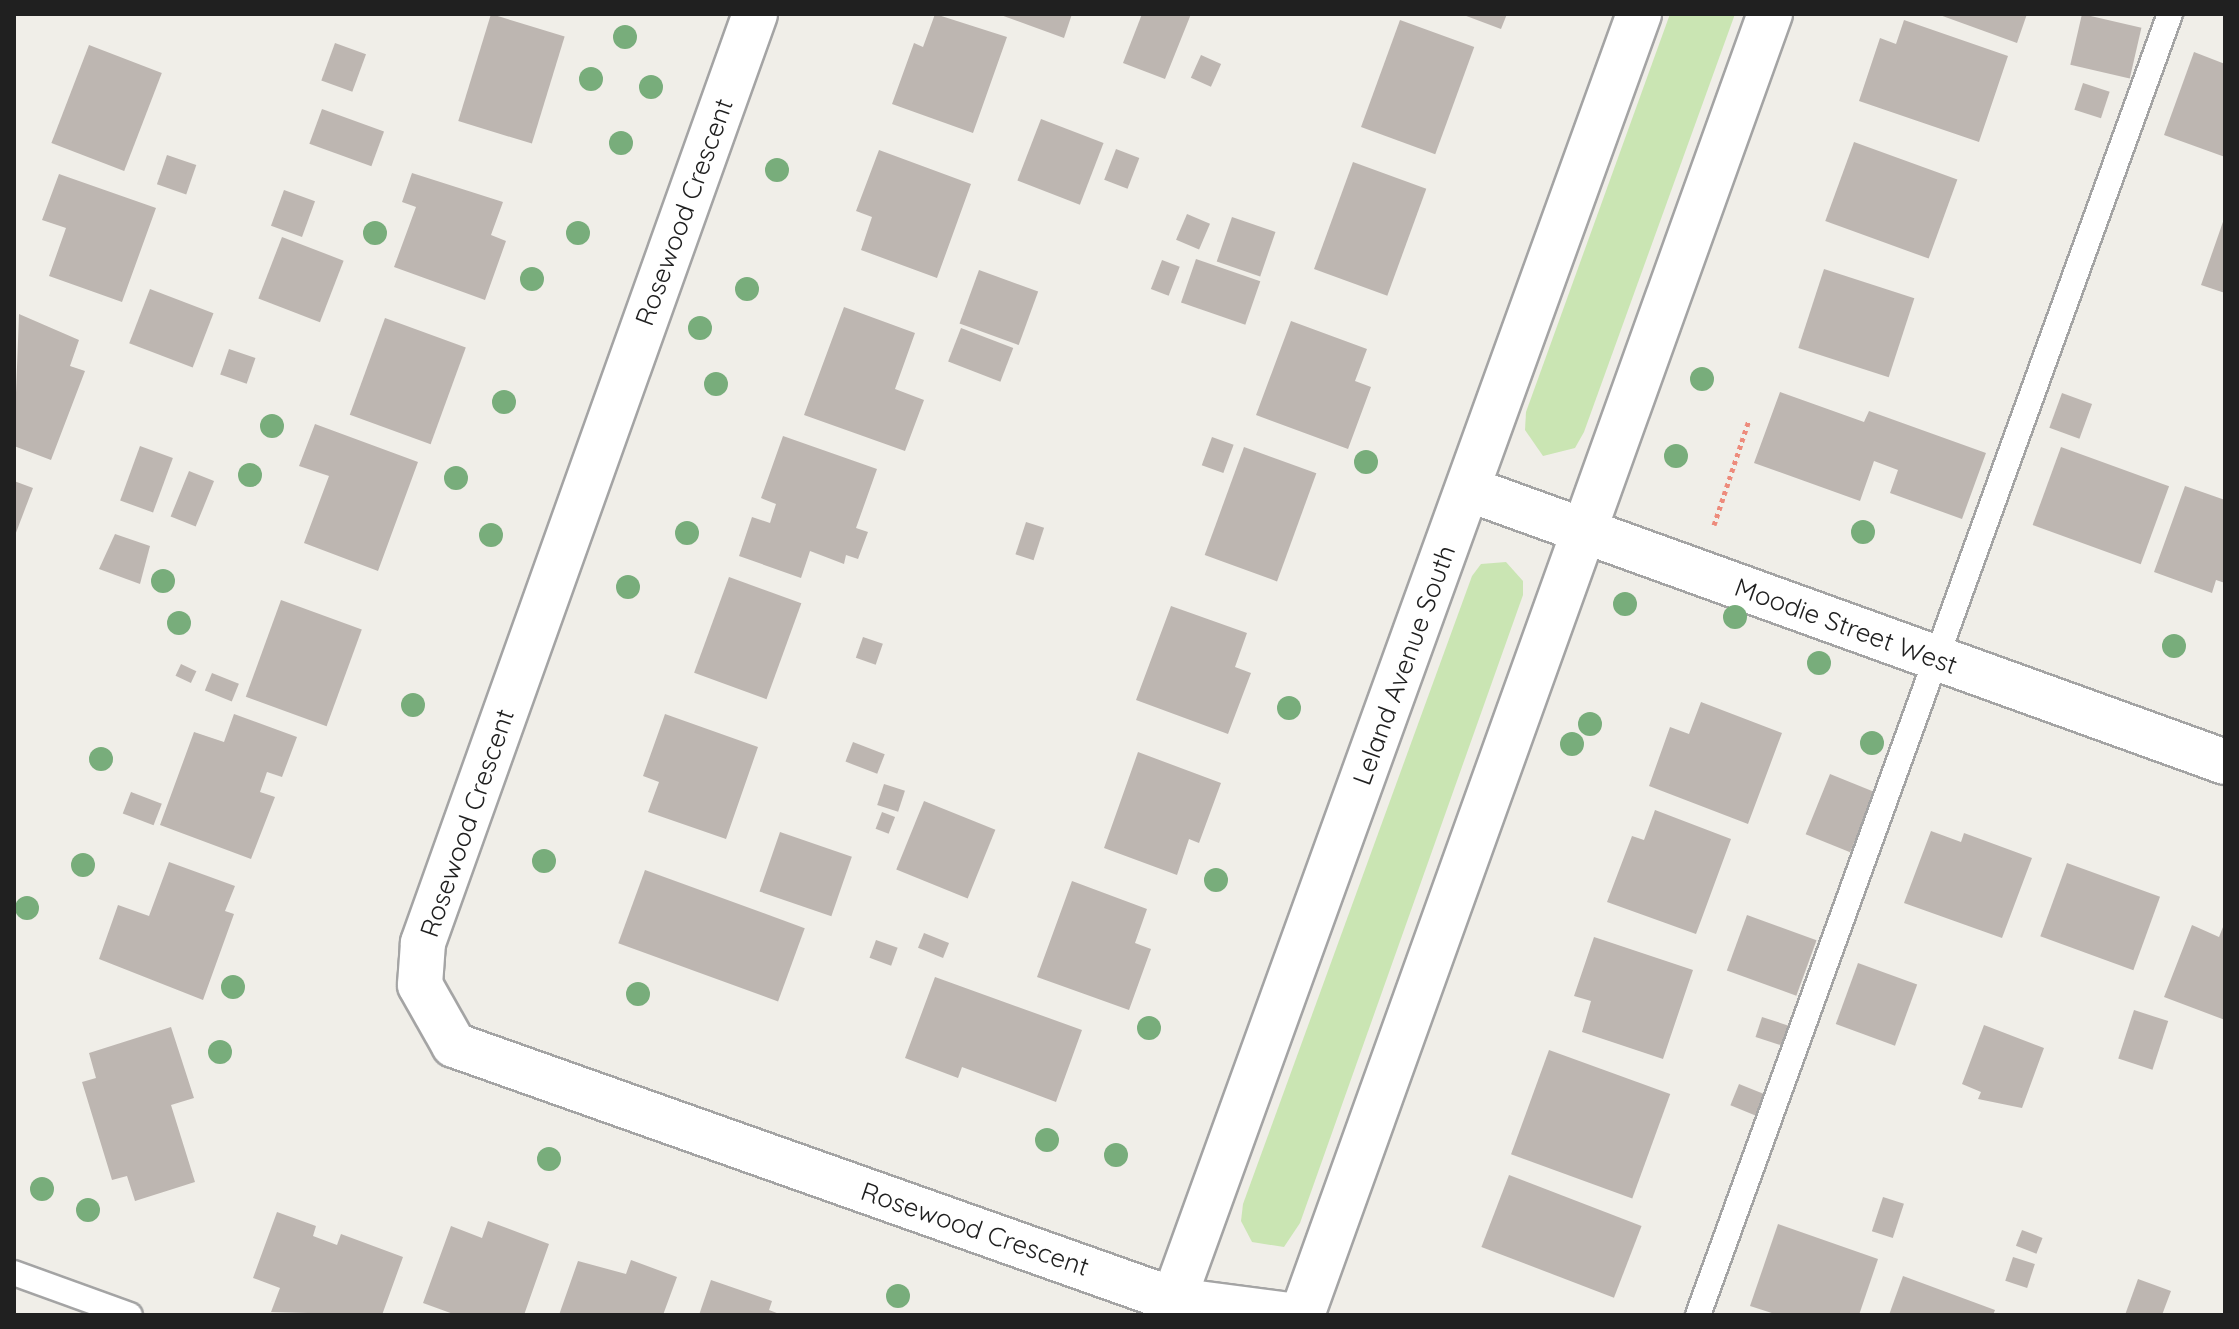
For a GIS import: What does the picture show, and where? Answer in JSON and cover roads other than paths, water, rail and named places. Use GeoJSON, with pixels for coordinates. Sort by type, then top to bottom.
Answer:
{"type":"FeatureCollection","features":[{"type":"Feature","properties":{"kind":"street","name":"Rosewood Crescent"},"geometry":{"type":"LineString","coordinates":[[755,14],[423,943],[420,985],[454,1045],[1171,1307],[1289,1315]]}},
{"type":"Feature","properties":{"kind":"street","name":"Leland Avenue South"},"geometry":{"type":"LineString","coordinates":[[1171,1307],[1639,14]]}},
{"type":"Feature","properties":{"kind":"street"},"geometry":{"type":"LineString","coordinates":[[1302,1315],[1770,14]]}},
{"type":"Feature","properties":{"kind":"street","name":"Moodie Street West"},"geometry":{"type":"LineString","coordinates":[[1468,489],[2225,762]]}},
{"type":"Feature","properties":{"kind":"lane"},"geometry":{"type":"LineString","coordinates":[[1698,1315],[1932,658],[2170,14]]}},
{"type":"Feature","properties":{"kind":"lane"},"geometry":{"type":"LineString","coordinates":[[14,1273],[130,1315]]}}]}
